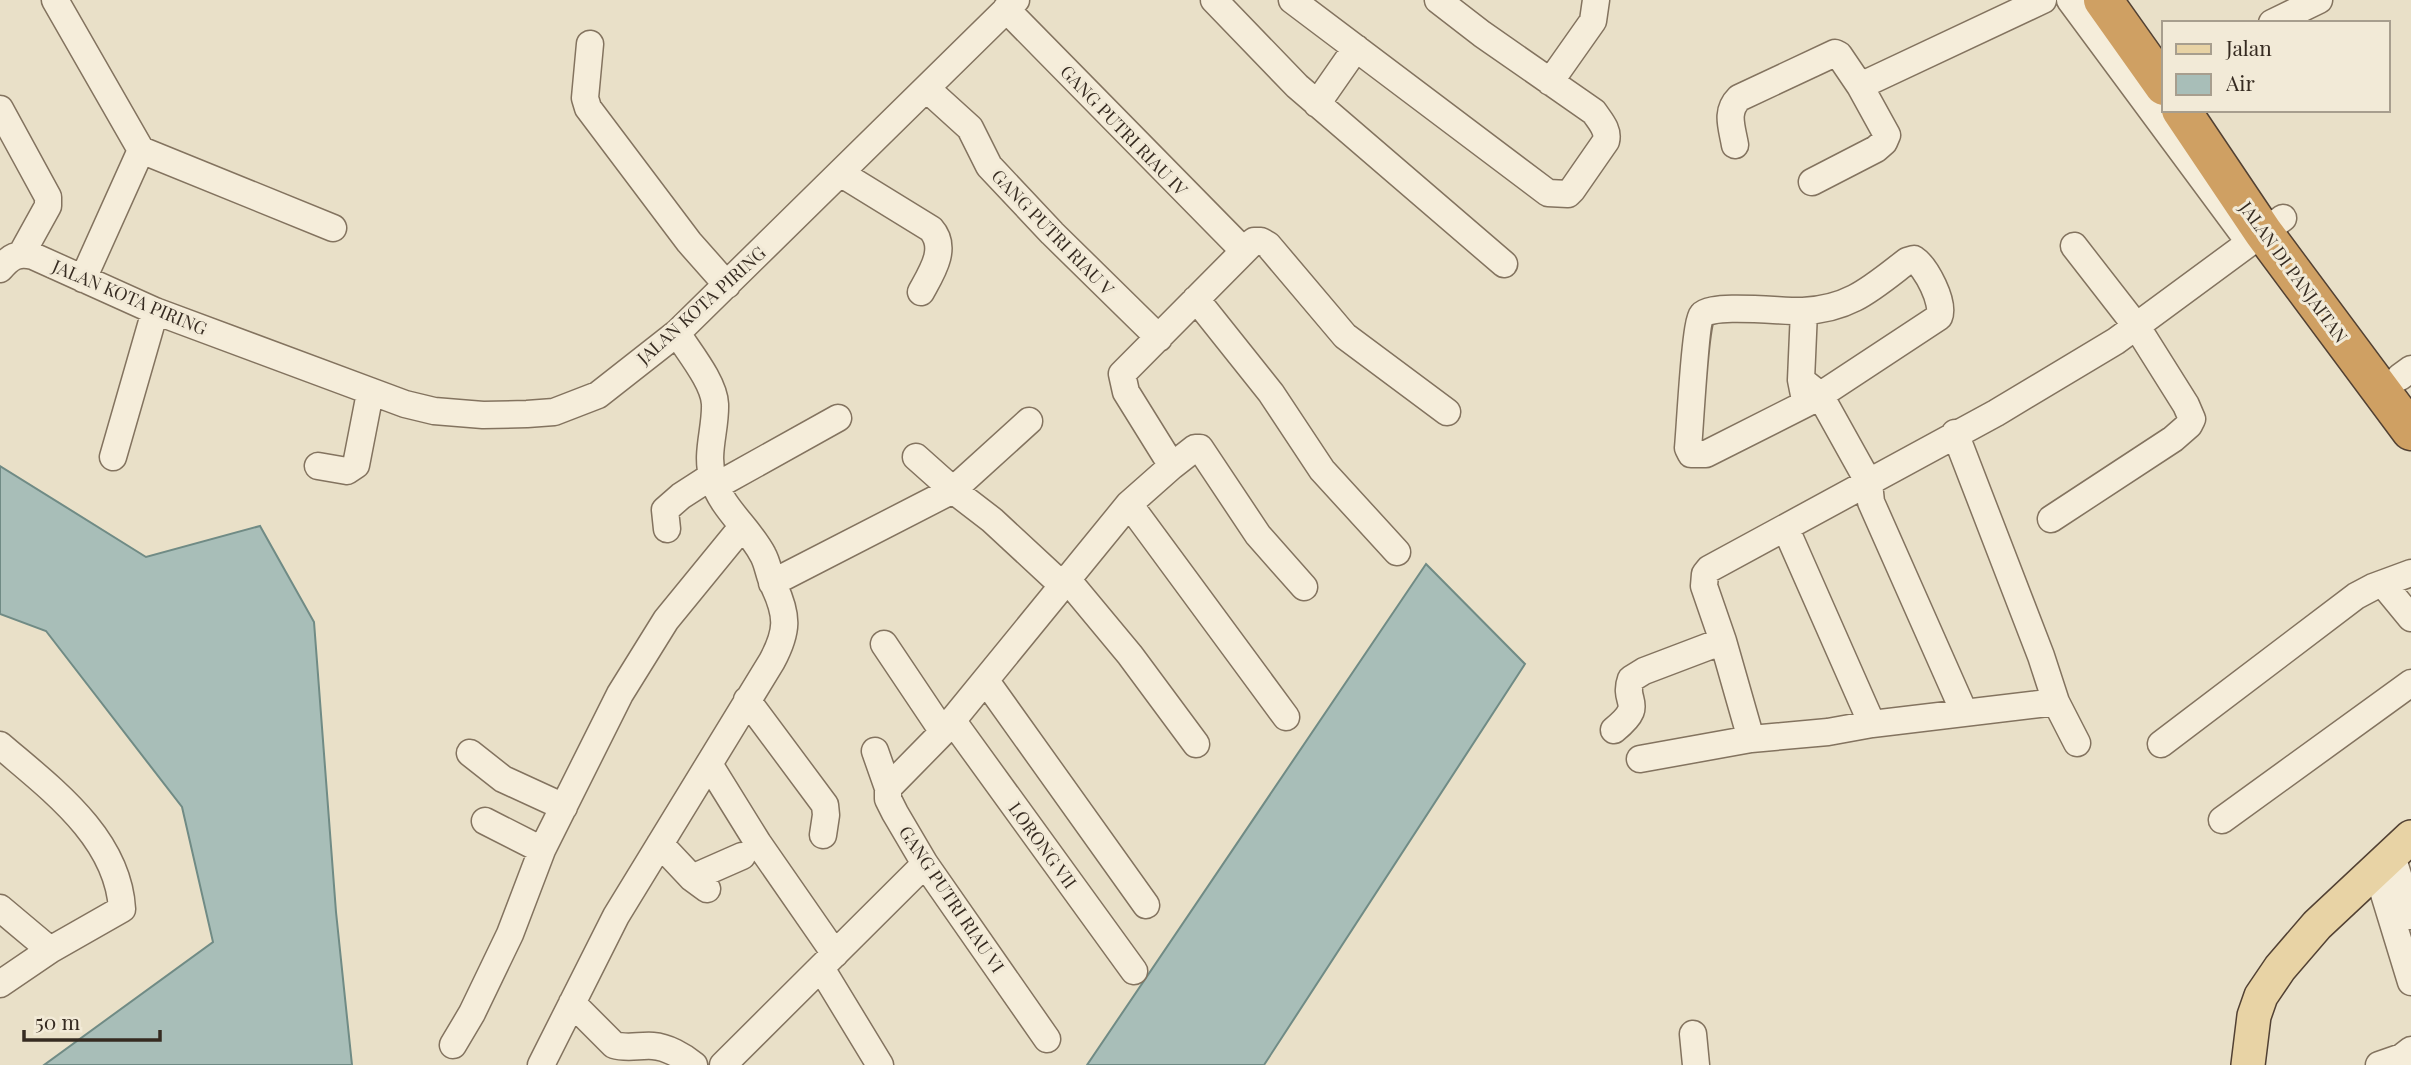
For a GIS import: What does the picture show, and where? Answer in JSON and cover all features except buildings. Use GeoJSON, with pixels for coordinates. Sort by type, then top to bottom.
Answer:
{"type":"FeatureCollection","features":[{"type":"Feature","properties":{"kind":"highway"},"geometry":{"type":"LineString","coordinates":[[2103,0],[2162,83]]}},
{"type":"Feature","properties":{"kind":"highway"},"geometry":{"type":"LineString","coordinates":[[2127,0],[2162,47]]}},
{"type":"Feature","properties":{"kind":"highway","name":"JALAN DI PANJAITAN"},"geometry":{"type":"LineString","coordinates":[[2183,112],[2223,154]]}},
{"type":"Feature","properties":{"kind":"highway","name":"JALAN DI PANJAITAN"},"geometry":{"type":"LineString","coordinates":[[2208,112],[2223,154],[2265,231],[2411,431]]}},
{"type":"Feature","properties":{"kind":"highway","name":"JALAN DI PANJAITAN"},"geometry":{"type":"LineString","coordinates":[[2265,231],[2407,379]]}},
{"type":"Feature","properties":{"kind":"main road"},"geometry":{"type":"LineString","coordinates":[[2248,1065],[2254,1016],[2261,996],[2280,968],[2317,925],[2393,855]]}},
{"type":"Feature","properties":{"kind":"street"},"geometry":{"type":"LineString","coordinates":[[55,0],[141,150],[333,228]]}},
{"type":"Feature","properties":{"kind":"street"},"geometry":{"type":"LineString","coordinates":[[1214,0],[1297,86],[1504,264]]}},
{"type":"Feature","properties":{"kind":"street"},"geometry":{"type":"LineString","coordinates":[[1292,0],[1548,194],[1568,194],[1607,135],[1594,112],[1438,0]]}},
{"type":"Feature","properties":{"kind":"street"},"geometry":{"type":"LineString","coordinates":[[1550,82],[1593,20],[1596,0]]}},
{"type":"Feature","properties":{"kind":"street"},"geometry":{"type":"LineString","coordinates":[[1860,86],[2043,0]]}},
{"type":"Feature","properties":{"kind":"street"},"geometry":{"type":"LineString","coordinates":[[2070,0],[2162,109]]}},
{"type":"Feature","properties":{"kind":"street"},"geometry":{"type":"LineString","coordinates":[[2276,21],[2319,0]]}},
{"type":"Feature","properties":{"kind":"street","name":"JALAN KOTA PIRING"},"geometry":{"type":"LineString","coordinates":[[22,253],[155,311],[370,393],[434,411],[483,415],[554,412],[598,395],[677,333],[1011,5]]}},
{"type":"Feature","properties":{"kind":"street","name":"GANG PUTRI RIAU IV"},"geometry":{"type":"LineString","coordinates":[[1011,5],[1243,250]]}},
{"type":"Feature","properties":{"kind":"street"},"geometry":{"type":"LineString","coordinates":[[590,44],[585,97],[588,108],[688,242],[727,285]]}},
{"type":"Feature","properties":{"kind":"street"},"geometry":{"type":"LineString","coordinates":[[1317,104],[1356,48]]}},
{"type":"Feature","properties":{"kind":"street"},"geometry":{"type":"LineString","coordinates":[[1735,145],[1730,116],[1733,104],[1739,98],[1835,53],[1860,86],[1887,135],[1876,149],[1812,182]]}},
{"type":"Feature","properties":{"kind":"street","name":"GANG PUTRI RIAU V"},"geometry":{"type":"LineString","coordinates":[[927,89],[970,128],[989,166],[1052,233],[1159,338]]}},
{"type":"Feature","properties":{"kind":"street"},"geometry":{"type":"LineString","coordinates":[[0,109],[48,197],[48,206],[22,253],[0,269]]}},
{"type":"Feature","properties":{"kind":"street"},"geometry":{"type":"LineString","coordinates":[[1751,739],[1704,586],[1705,574],[1722,562],[1786,529],[1865,492],[1955,433],[1997,413],[2137,327],[2265,231],[2165,112]]}},
{"type":"Feature","properties":{"kind":"street"},"geometry":{"type":"LineString","coordinates":[[83,279],[141,150]]}},
{"type":"Feature","properties":{"kind":"street"},"geometry":{"type":"LineString","coordinates":[[841,173],[931,229],[936,235],[939,251],[933,270],[921,292]]}},
{"type":"Feature","properties":{"kind":"street"},"geometry":{"type":"LineString","coordinates":[[1172,466],[1125,392],[1121,378],[1125,369],[1254,241],[1268,245],[1345,336],[1447,412]]}},
{"type":"Feature","properties":{"kind":"street"},"geometry":{"type":"LineString","coordinates":[[2052,519],[2173,439],[2192,419],[2137,327],[2074,246]]}},
{"type":"Feature","properties":{"kind":"street"},"geometry":{"type":"LineString","coordinates":[[1914,259],[1922,264],[1942,307],[1939,317],[1926,328],[1706,454],[1691,454],[1688,448],[1701,316],[1712,310],[1804,311],[1852,301],[1907,261],[1914,259]]}},
{"type":"Feature","properties":{"kind":"street"},"geometry":{"type":"LineString","coordinates":[[1196,299],[1271,394],[1322,470],[1397,552]]}},
{"type":"Feature","properties":{"kind":"street"},"geometry":{"type":"LineString","coordinates":[[113,457],[155,311]]}},
{"type":"Feature","properties":{"kind":"street"},"geometry":{"type":"LineString","coordinates":[[1804,311],[1809,393],[1865,492],[1964,712]]}},
{"type":"Feature","properties":{"kind":"street"},"geometry":{"type":"LineString","coordinates":[[541,1065],[616,916],[781,644],[786,620],[763,555],[714,481],[710,460],[715,400],[705,377],[677,333]]}},
{"type":"Feature","properties":{"kind":"street"},"geometry":{"type":"LineString","coordinates":[[318,466],[347,471],[356,464],[370,393]]}},
{"type":"Feature","properties":{"kind":"street"},"geometry":{"type":"LineString","coordinates":[[667,529],[665,510],[681,496],[838,418]]}},
{"type":"Feature","properties":{"kind":"street"},"geometry":{"type":"LineString","coordinates":[[772,583],[953,490],[1029,421]]}},
{"type":"Feature","properties":{"kind":"street"},"geometry":{"type":"LineString","coordinates":[[1955,433],[2041,656],[2056,702],[2077,743]]}},
{"type":"Feature","properties":{"kind":"street"},"geometry":{"type":"LineString","coordinates":[[888,788],[986,681],[1129,503],[1195,448],[1200,448],[1258,535],[1304,587]]}},
{"type":"Feature","properties":{"kind":"street"},"geometry":{"type":"LineString","coordinates":[[916,457],[1064,581],[1130,655],[1196,744]]}},
{"type":"Feature","properties":{"kind":"street"},"geometry":{"type":"LineString","coordinates":[[1129,503],[1286,717]]}},
{"type":"Feature","properties":{"kind":"street"},"geometry":{"type":"LineString","coordinates":[[453,1045],[472,1013],[510,934],[542,850],[620,694],[666,620],[742,527]]}},
{"type":"Feature","properties":{"kind":"street"},"geometry":{"type":"LineString","coordinates":[[1786,529],[1872,724]]}},
{"type":"Feature","properties":{"kind":"street"},"geometry":{"type":"LineString","coordinates":[[2161,744],[2356,597],[2411,573]]}},
{"type":"Feature","properties":{"kind":"street"},"geometry":{"type":"LineString","coordinates":[[2383,584],[2411,618]]}},
{"type":"Feature","properties":{"kind":"street"},"geometry":{"type":"LineString","coordinates":[[1614,730],[1631,714],[1631,679],[1644,671],[1723,641]]}},
{"type":"Feature","properties":{"kind":"street","name":"LORONG VII"},"geometry":{"type":"LineString","coordinates":[[884,644],[1134,971]]}},
{"type":"Feature","properties":{"kind":"street"},"geometry":{"type":"LineString","coordinates":[[986,681],[1146,905]]}},
{"type":"Feature","properties":{"kind":"street"},"geometry":{"type":"LineString","coordinates":[[2222,820],[2411,683]]}},
{"type":"Feature","properties":{"kind":"street"},"geometry":{"type":"LineString","coordinates":[[747,700],[825,805],[823,835]]}},
{"type":"Feature","properties":{"kind":"street"},"geometry":{"type":"LineString","coordinates":[[1640,759],[1751,739],[1828,732],[1872,724],[2056,702]]}},
{"type":"Feature","properties":{"kind":"street"},"geometry":{"type":"LineString","coordinates":[[0,745],[60,796],[93,835],[117,881],[122,909],[50,950],[0,984]]}},
{"type":"Feature","properties":{"kind":"street","name":"GANG PUTRI RIAU VI"},"geometry":{"type":"LineString","coordinates":[[875,751],[888,788],[888,799],[895,813],[926,864],[1047,1039]]}},
{"type":"Feature","properties":{"kind":"street"},"geometry":{"type":"LineString","coordinates":[[470,753],[503,779],[564,807]]}},
{"type":"Feature","properties":{"kind":"street"},"geometry":{"type":"LineString","coordinates":[[709,764],[828,961],[880,1065]]}},
{"type":"Feature","properties":{"kind":"street"},"geometry":{"type":"LineString","coordinates":[[485,821],[542,850]]}},
{"type":"Feature","properties":{"kind":"street"},"geometry":{"type":"LineString","coordinates":[[660,844],[700,883],[742,856]]}},
{"type":"Feature","properties":{"kind":"street"},"geometry":{"type":"LineString","coordinates":[[2393,855],[2411,916]]}},
{"type":"Feature","properties":{"kind":"street"},"geometry":{"type":"LineString","coordinates":[[2393,855],[2411,982]]}},
{"type":"Feature","properties":{"kind":"street"},"geometry":{"type":"LineString","coordinates":[[732,1062],[828,961],[926,864]]}},
{"type":"Feature","properties":{"kind":"street"},"geometry":{"type":"LineString","coordinates":[[0,908],[50,950]]}},
{"type":"Feature","properties":{"kind":"street"},"geometry":{"type":"LineString","coordinates":[[572,1003],[614,1045],[656,1046],[694,1065]]}},
{"type":"Feature","properties":{"kind":"street"},"geometry":{"type":"LineString","coordinates":[[1693,1034],[1696,1065]]}},
{"type":"Feature","properties":{"kind":"street"},"geometry":{"type":"LineString","coordinates":[[2379,1065],[2402,1057],[2411,1050]]}},
{"type":"Feature","properties":{"kind":"water"},"geometry":{"type":"Polygon","coordinates":[[[0,466],[146,557],[260,526],[314,622],[336,912],[352,1065],[44,1065],[213,942],[182,807],[46,631],[0,614],[0,466]]]}},
{"type":"Feature","properties":{"kind":"water"},"geometry":{"type":"Polygon","coordinates":[[[1426,564],[1525,664],[1264,1065],[1087,1065],[1426,564]]]}}]}
